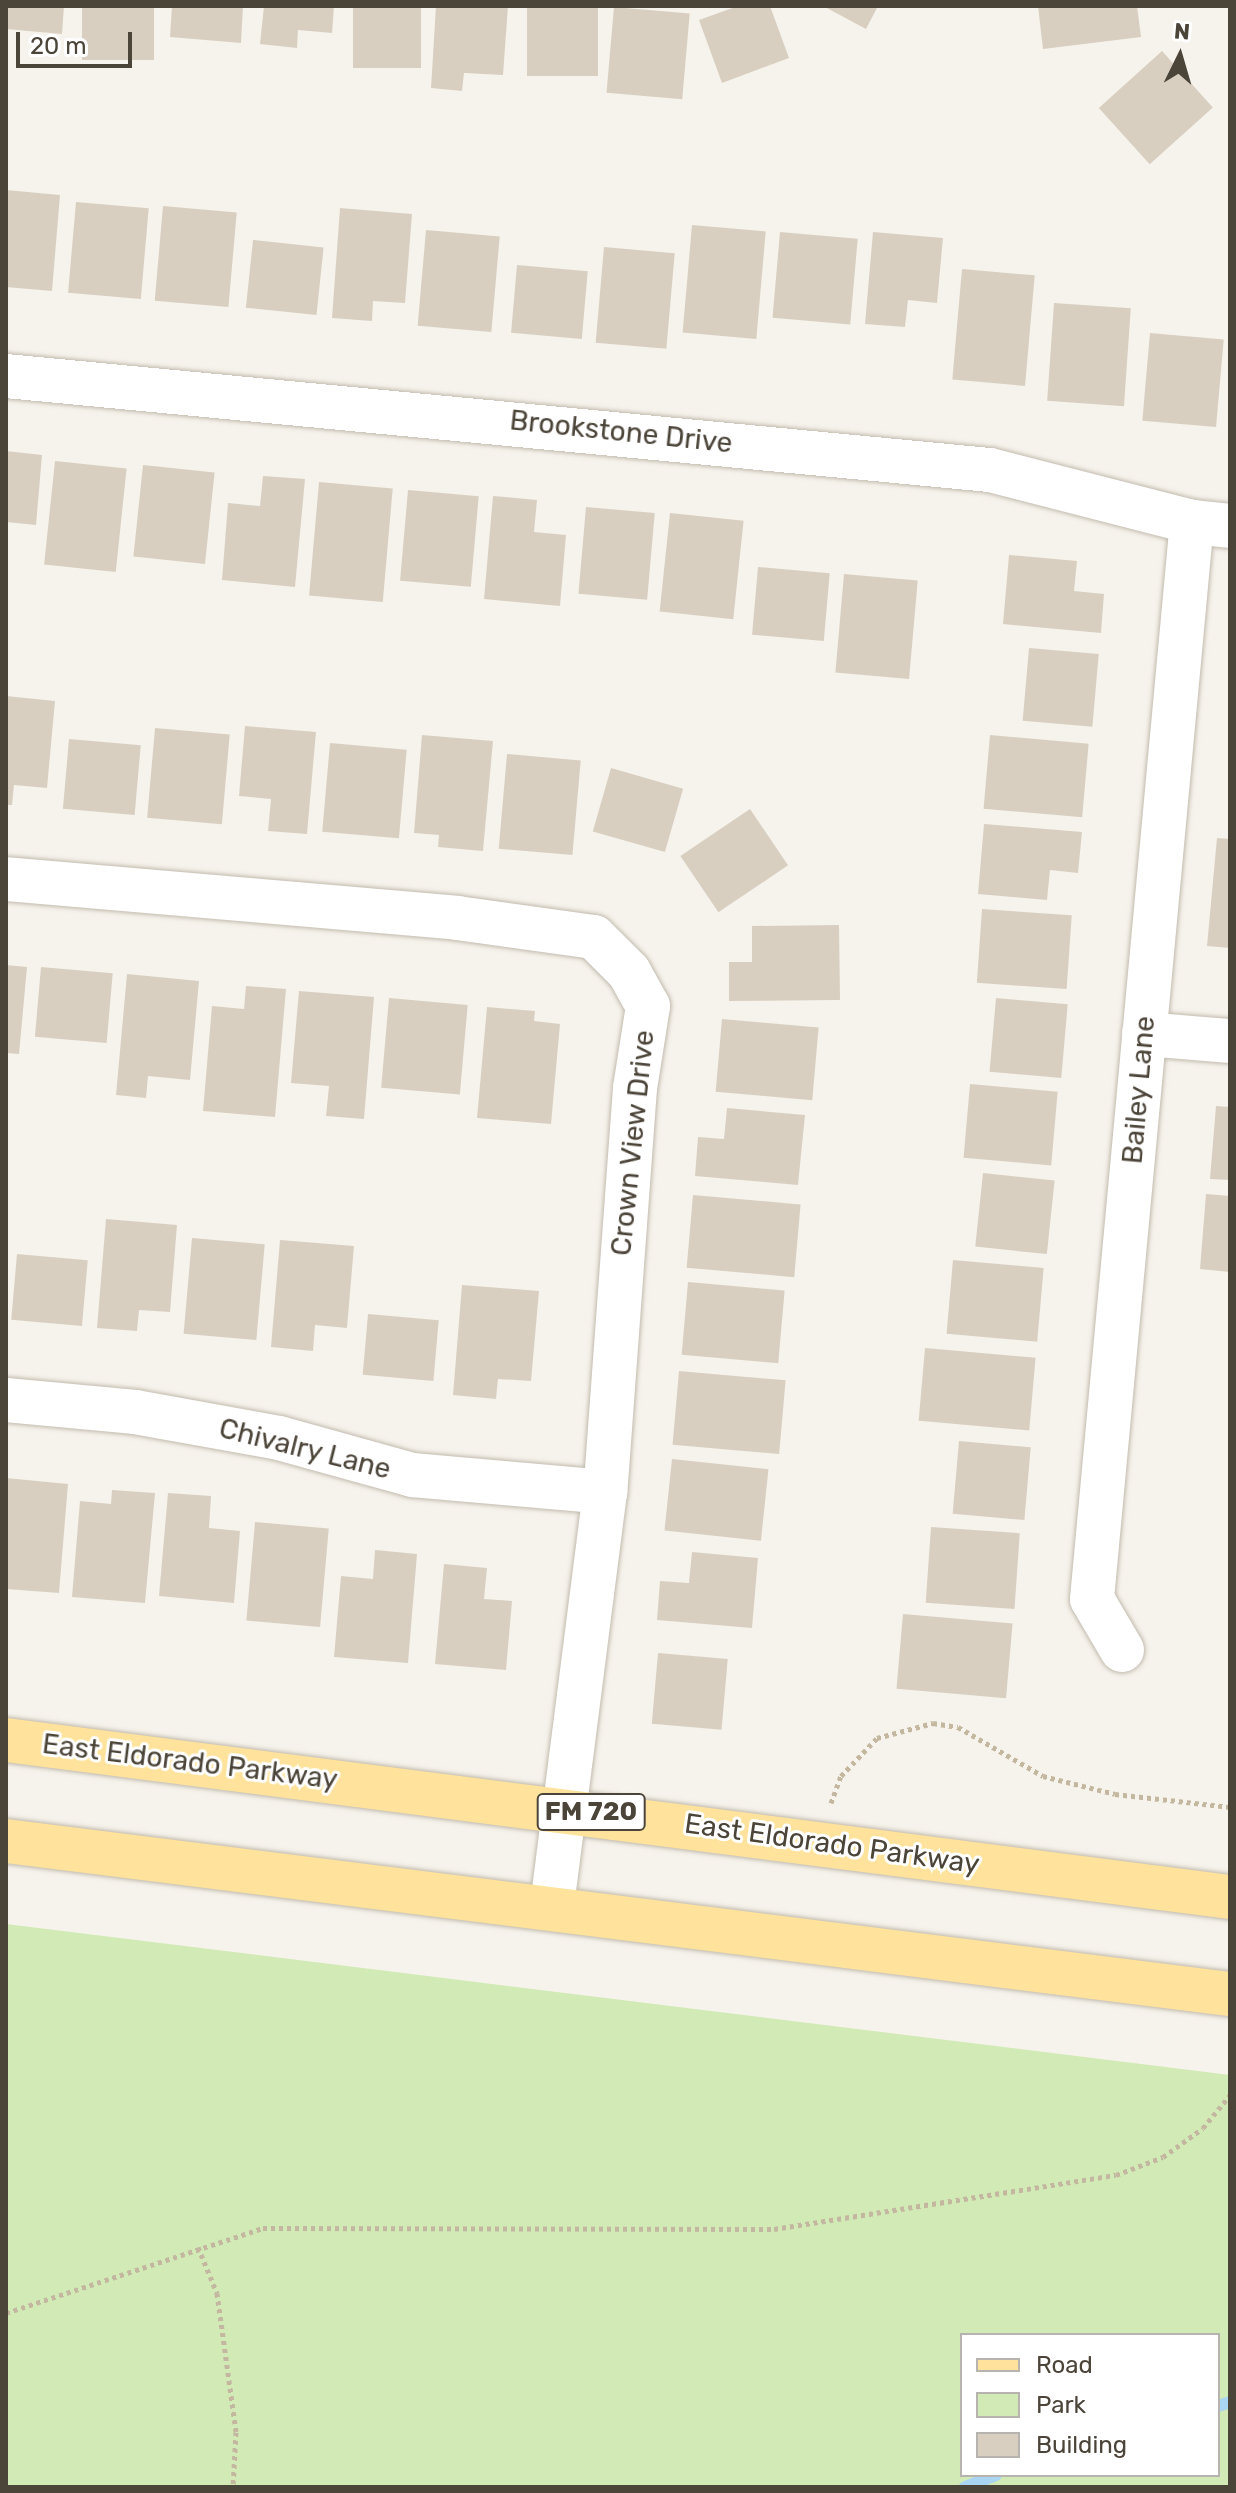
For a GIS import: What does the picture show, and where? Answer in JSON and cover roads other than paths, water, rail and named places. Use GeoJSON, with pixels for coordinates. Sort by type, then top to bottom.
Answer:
{"type":"FeatureCollection","features":[{"type":"Feature","properties":{"kind":"main road","name":"East Eldorado Parkway"},"geometry":{"type":"LineString","coordinates":[[6,1740],[563,1808],[1230,1897]]}},
{"type":"Feature","properties":{"kind":"main road"},"geometry":{"type":"LineString","coordinates":[[6,1841],[1230,1994]]}},
{"type":"Feature","properties":{"kind":"street","name":"Brookstone Drive"},"geometry":{"type":"LineString","coordinates":[[6,376],[990,470],[1211,524]]}},
{"type":"Feature","properties":{"kind":"street","name":"Bailey Lane"},"geometry":{"type":"LineString","coordinates":[[1122,1650],[1092,1599],[1144,1034],[1211,524]]}},
{"type":"Feature","properties":{"kind":"street","name":"Crown View Drive"},"geometry":{"type":"LineString","coordinates":[[6,879],[579,934],[594,937],[620,963],[648,1006],[632,1120],[605,1492],[552,1908]]}},
{"type":"Feature","properties":{"kind":"street"},"geometry":{"type":"LineString","coordinates":[[1144,1034],[1230,1041]]}},
{"type":"Feature","properties":{"kind":"street","name":"Chivalry Lane"},"geometry":{"type":"LineString","coordinates":[[6,1400],[135,1412],[279,1438],[412,1475],[605,1492]]}},
{"type":"Feature","properties":{"kind":"waterway"},"geometry":{"type":"LineString","coordinates":[[1220,2405],[1230,2402]]}},
{"type":"Feature","properties":{"kind":"waterway"},"geometry":{"type":"LineString","coordinates":[[965,2487],[991,2477]]}}]}
